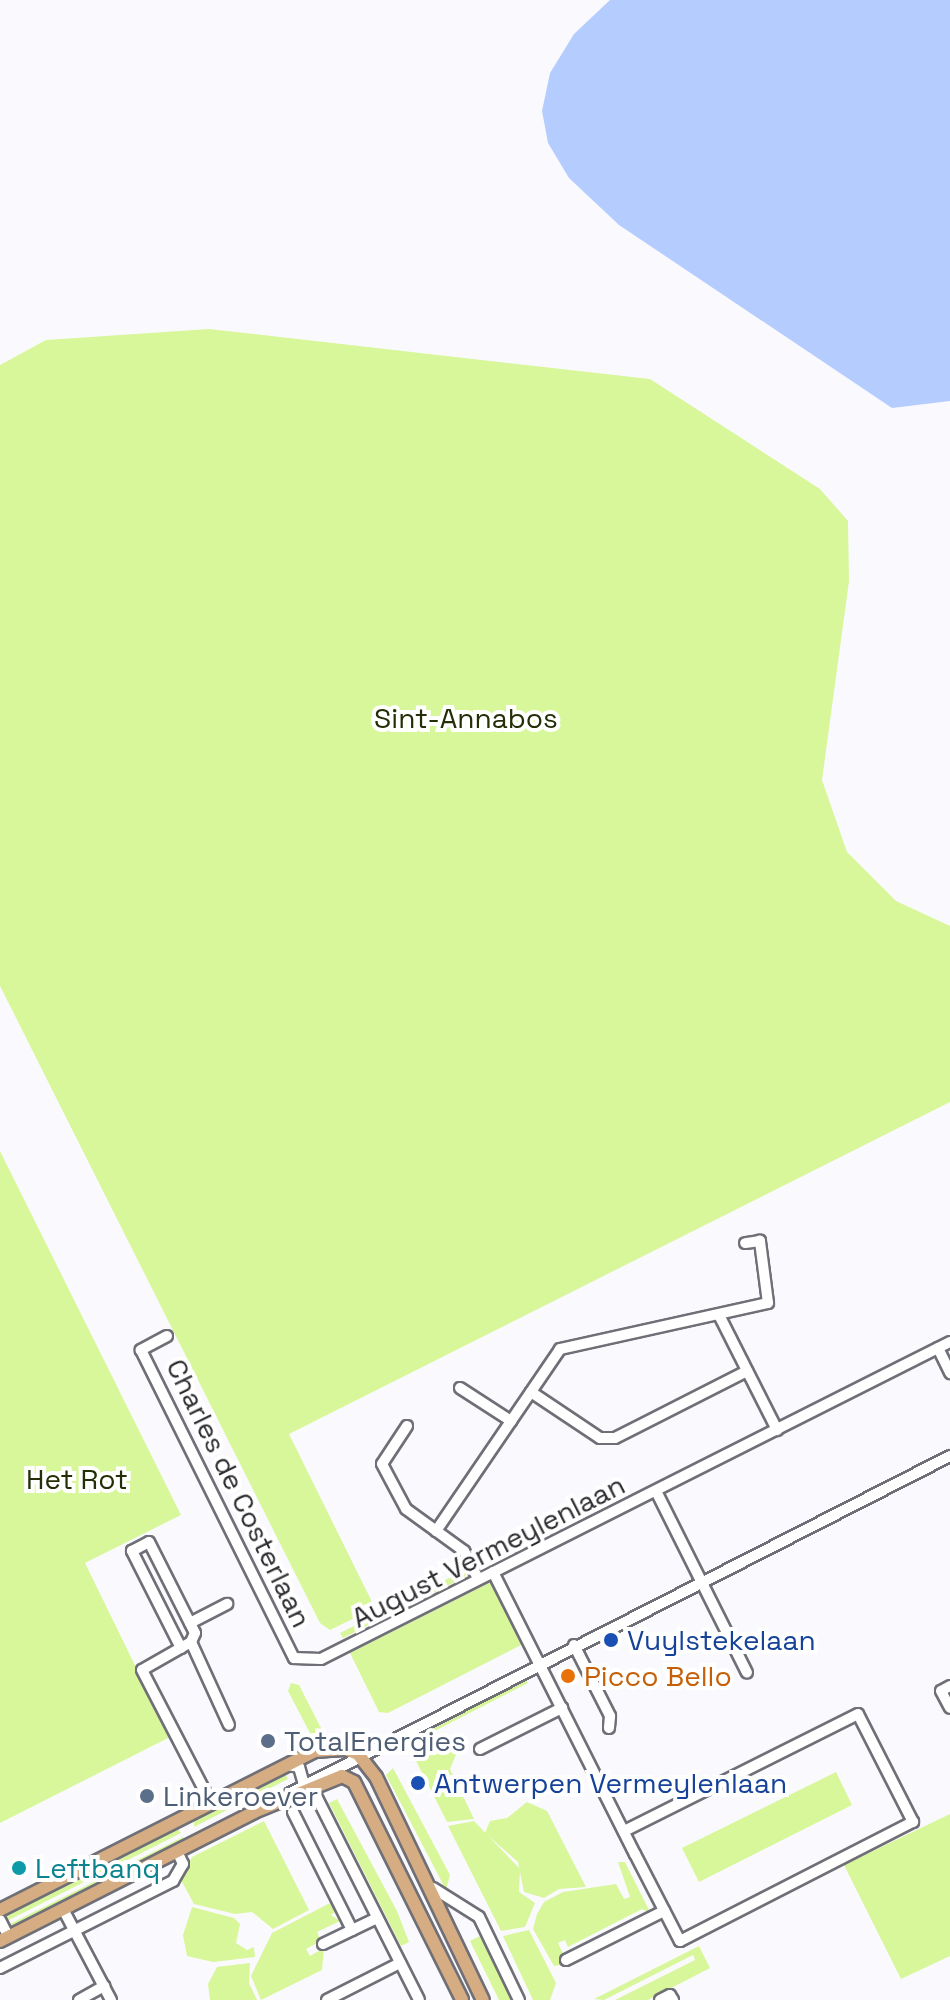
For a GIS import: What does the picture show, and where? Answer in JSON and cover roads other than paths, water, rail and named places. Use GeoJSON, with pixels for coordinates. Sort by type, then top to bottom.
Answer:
{"type":"FeatureCollection","features":[{"type":"Feature","properties":{"kind":"main road"},"geometry":{"type":"LineString","coordinates":[[0,1910],[323,1749],[354,1756],[376,1777],[433,1888],[483,2000]]}},
{"type":"Feature","properties":{"kind":"main road"},"geometry":{"type":"LineString","coordinates":[[4,1938],[308,1786],[342,1776],[354,1782],[462,2000]]}},
{"type":"Feature","properties":{"kind":"street"},"geometry":{"type":"LineString","coordinates":[[436,1531],[568,1343],[719,1315],[764,1305],[771,1299],[760,1241],[745,1243]]}},
{"type":"Feature","properties":{"kind":"street"},"geometry":{"type":"LineString","coordinates":[[719,1315],[777,1430]]}},
{"type":"Feature","properties":{"kind":"street","name":"Charles de Costerlaan"},"geometry":{"type":"LineString","coordinates":[[167,1336],[141,1350],[294,1658]]}},
{"type":"Feature","properties":{"kind":"street","name":"August Vermeylenlaan"},"geometry":{"type":"LineString","coordinates":[[294,1658],[339,1654],[478,1579],[950,1342]]}},
{"type":"Feature","properties":{"kind":"street"},"geometry":{"type":"LineString","coordinates":[[938,1348],[950,1373]]}},
{"type":"Feature","properties":{"kind":"street"},"geometry":{"type":"LineString","coordinates":[[531,1392],[600,1438],[615,1438],[747,1371]]}},
{"type":"Feature","properties":{"kind":"street"},"geometry":{"type":"LineString","coordinates":[[460,1388],[511,1421]]}},
{"type":"Feature","properties":{"kind":"street"},"geometry":{"type":"LineString","coordinates":[[407,1426],[382,1464],[406,1509],[464,1551],[478,1579]]}},
{"type":"Feature","properties":{"kind":"street"},"geometry":{"type":"LineString","coordinates":[[308,1786],[354,1756],[950,1456]]}},
{"type":"Feature","properties":{"kind":"street","name":"August Vermeylenlaan"},"geometry":{"type":"LineString","coordinates":[[656,1491],[747,1673]]}},
{"type":"Feature","properties":{"kind":"street"},"geometry":{"type":"LineString","coordinates":[[211,1803],[142,1670],[186,1645],[195,1633],[149,1542],[132,1551],[186,1645],[229,1725]]}},
{"type":"Feature","properties":{"kind":"street"},"geometry":{"type":"LineString","coordinates":[[493,1572],[664,1911],[680,1941],[913,1822],[858,1714],[624,1831]]}},
{"type":"Feature","properties":{"kind":"street"},"geometry":{"type":"LineString","coordinates":[[190,1623],[227,1604]]}},
{"type":"Feature","properties":{"kind":"street"},"geometry":{"type":"LineString","coordinates":[[574,1645],[610,1716],[609,1728]]}},
{"type":"Feature","properties":{"kind":"street"},"geometry":{"type":"LineString","coordinates":[[946,1688],[950,1708]]}},
{"type":"Feature","properties":{"kind":"street"},"geometry":{"type":"LineString","coordinates":[[480,1749],[562,1708]]}},
{"type":"Feature","properties":{"kind":"street"},"geometry":{"type":"LineString","coordinates":[[354,1756],[354,1782]]}},
{"type":"Feature","properties":{"kind":"street"},"geometry":{"type":"LineString","coordinates":[[287,1765],[299,1767],[419,2000]]}},
{"type":"Feature","properties":{"kind":"street"},"geometry":{"type":"LineString","coordinates":[[293,1812],[352,1930]]}},
{"type":"Feature","properties":{"kind":"street"},"geometry":{"type":"LineString","coordinates":[[0,1968],[173,1881],[183,1864],[177,1851]]}},
{"type":"Feature","properties":{"kind":"street"},"geometry":{"type":"LineString","coordinates":[[433,1888],[479,1917],[519,2000]]}},
{"type":"Feature","properties":{"kind":"street"},"geometry":{"type":"LineString","coordinates":[[63,1909],[111,2000]]}},
{"type":"Feature","properties":{"kind":"street"},"geometry":{"type":"LineString","coordinates":[[566,1960],[664,1911]]}},
{"type":"Feature","properties":{"kind":"street"},"geometry":{"type":"LineString","coordinates":[[323,1944],[377,1918]]}},
{"type":"Feature","properties":{"kind":"street"},"geometry":{"type":"LineString","coordinates":[[0,1920],[4,1938]]}},
{"type":"Feature","properties":{"kind":"street"},"geometry":{"type":"LineString","coordinates":[[327,2000],[400,1963]]}},
{"type":"Feature","properties":{"kind":"street"},"geometry":{"type":"LineString","coordinates":[[79,2000],[104,1986]]}},
{"type":"Feature","properties":{"kind":"street"},"geometry":{"type":"LineString","coordinates":[[660,2000],[670,1995],[673,2000]]}},
{"type":"Feature","properties":{"kind":"water"},"geometry":{"type":"Polygon","coordinates":[[[610,0],[950,0],[950,401],[892,408],[619,225],[569,178],[548,143],[542,111],[550,73],[574,34],[610,0]]]}},
{"type":"Feature","properties":{"kind":"place","name":"Vuylstekelaan"},"geometry":{"type":"Point","coordinates":[611,1640]}},
{"type":"Feature","properties":{"kind":"place","name":"Picco Bello"},"geometry":{"type":"Point","coordinates":[568,1676]}},
{"type":"Feature","properties":{"kind":"place","name":"TotalEnergies"},"geometry":{"type":"Point","coordinates":[268,1741]}},
{"type":"Feature","properties":{"kind":"place","name":"Antwerpen Vermeylenlaan"},"geometry":{"type":"Point","coordinates":[418,1783]}},
{"type":"Feature","properties":{"kind":"place","name":"Linkeroever"},"geometry":{"type":"Point","coordinates":[147,1796]}},
{"type":"Feature","properties":{"kind":"place","name":"Leftbanq"},"geometry":{"type":"Point","coordinates":[19,1868]}},
{"type":"Feature","properties":{"kind":"park label","name":"Sint-Annabos"},"geometry":{"type":"Point","coordinates":[466,718]}},
{"type":"Feature","properties":{"kind":"park label","name":"Het Rot"},"geometry":{"type":"Point","coordinates":[77,1479]}}]}
